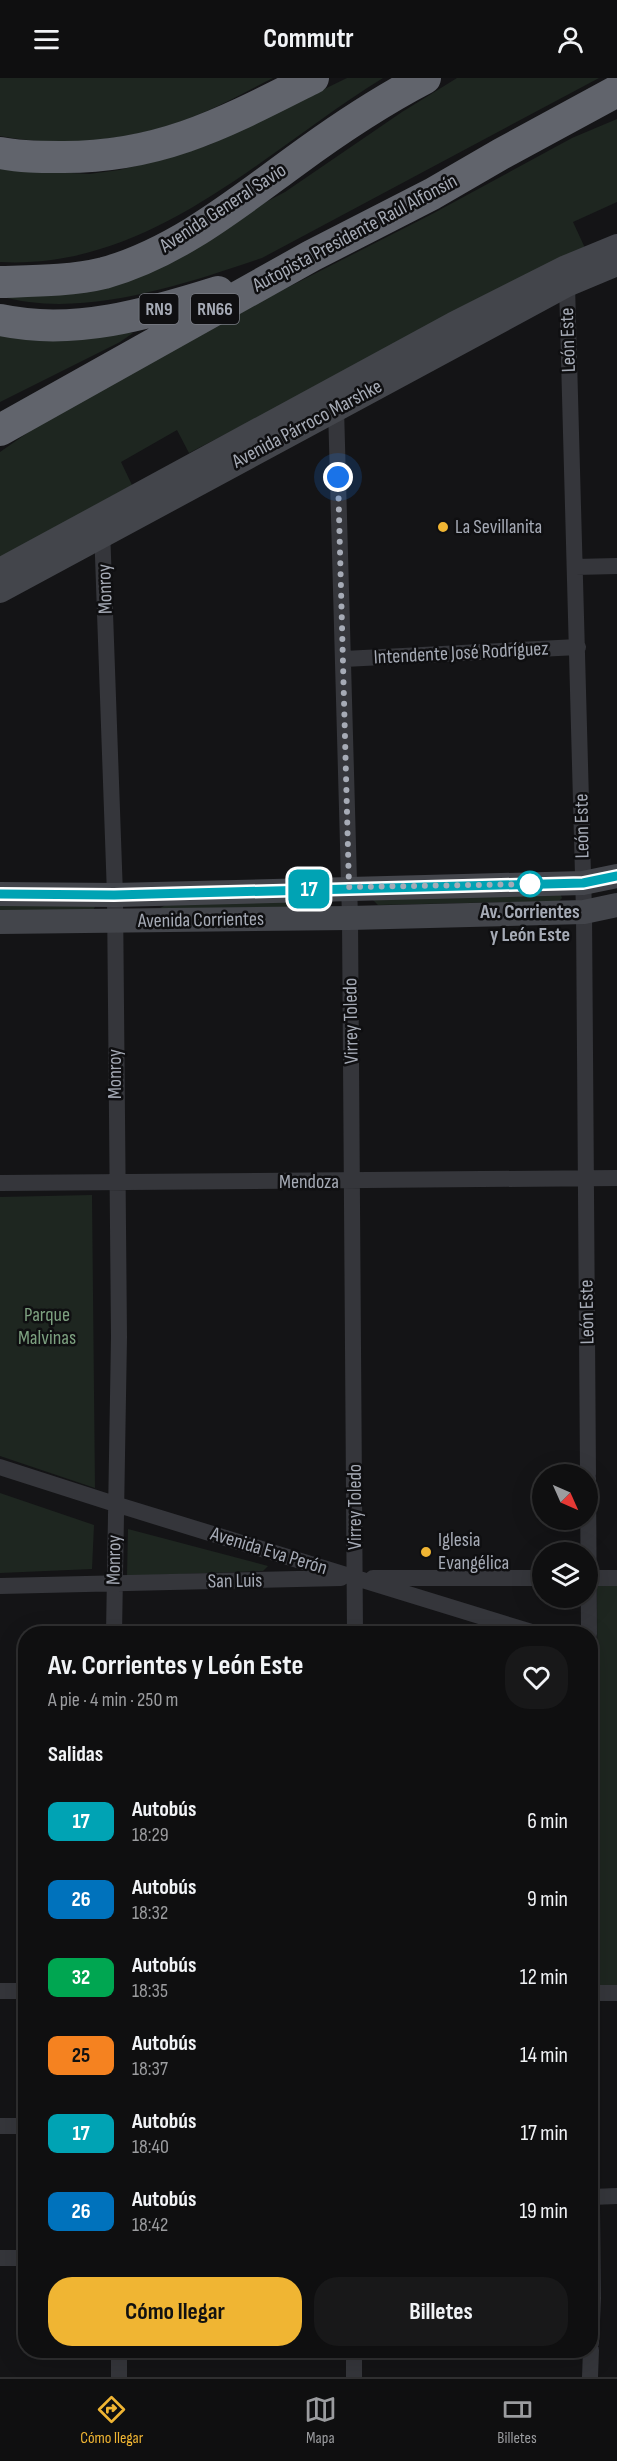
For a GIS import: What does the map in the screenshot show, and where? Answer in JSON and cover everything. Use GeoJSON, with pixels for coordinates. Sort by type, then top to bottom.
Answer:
{"type":"FeatureCollection","features":[{"type":"Feature","properties":{"kind":"highway"},"geometry":{"type":"LineString","coordinates":[[0,153],[85,157],[114,155],[171,143],[221,123],[313,78]]}},
{"type":"Feature","properties":{"kind":"highway","name":"Avenida General Savio"},"geometry":{"type":"LineString","coordinates":[[0,282],[40,281],[103,273],[158,252],[231,208],[342,127],[394,94],[425,78]]}},
{"type":"Feature","properties":{"kind":"highway","name":"Autopista Presidente Raúl Alfonsín"},"geometry":{"type":"LineString","coordinates":[[0,430],[311,256],[432,194],[510,148],[617,91]]}},
{"type":"Feature","properties":{"kind":"highway"},"geometry":{"type":"LineString","coordinates":[[432,194],[489,173],[604,117],[617,113]]}},
{"type":"Feature","properties":{"kind":"highway","name":"RN9"},"geometry":{"type":"LineString","coordinates":[[0,320],[54,326],[103,322],[184,303],[311,256]]}},
{"type":"Feature","properties":{"kind":"highway"},"geometry":{"type":"LineString","coordinates":[[0,417],[119,363]]}},
{"type":"Feature","properties":{"kind":"main road","name":"Avenida Párroco Marshke"},"geometry":{"type":"LineString","coordinates":[[0,591],[101,525],[453,324],[566,267],[617,246]]}},
{"type":"Feature","properties":{"kind":"main road","name":"Avenida Párroco Marshke"},"geometry":{"type":"LineString","coordinates":[[0,570],[101,525],[336,408],[567,285],[617,264]]}},
{"type":"Feature","properties":{"kind":"main road","name":"Avenida Corrientes"},"geometry":{"type":"LineString","coordinates":[[0,894],[114,895],[349,887],[583,883],[617,876]]}},
{"type":"Feature","properties":{"kind":"main road","name":"Avenida Corrientes"},"geometry":{"type":"LineString","coordinates":[[0,922],[350,918],[585,912],[617,905]]}},
{"type":"Feature","properties":{"kind":"street","name":"León Este"},"geometry":{"type":"LineString","coordinates":[[567,285],[585,912],[588,1464]]}},
{"type":"Feature","properties":{"kind":"street","name":"Virrey Toledo"},"geometry":{"type":"LineString","coordinates":[[336,408],[350,918],[355,1626]]}},
{"type":"Feature","properties":{"kind":"street","name":"Monroy"},"geometry":{"type":"LineString","coordinates":[[101,525],[114,895],[119,1337],[114,1626]]}},
{"type":"Feature","properties":{"kind":"street"},"geometry":{"type":"LineString","coordinates":[[575,567],[617,566]]}},
{"type":"Feature","properties":{"kind":"street","name":"Intendente José Rodríguez"},"geometry":{"type":"LineString","coordinates":[[344,659],[578,647]]}},
{"type":"Feature","properties":{"kind":"street","name":"Mendoza"},"geometry":{"type":"LineString","coordinates":[[0,1184],[116,1181],[353,1182],[617,1178]]}},
{"type":"Feature","properties":{"kind":"street","name":"Avenida Eva Perón"},"geometry":{"type":"LineString","coordinates":[[0,1467],[512,1626]]}},
{"type":"Feature","properties":{"kind":"street","name":"San Luis"},"geometry":{"type":"LineString","coordinates":[[0,1586],[355,1578],[532,1578]]}},
{"type":"Feature","properties":{"kind":"street"},"geometry":{"type":"LineString","coordinates":[[598,1578],[617,1578]]}},
{"type":"Feature","properties":{"kind":"street","name":"León Este"},"geometry":{"type":"LineString","coordinates":[[589,1608],[589,1626]]}},
{"type":"Feature","properties":{"kind":"street"},"geometry":{"type":"LineString","coordinates":[[0,1991],[18,1991]]}},
{"type":"Feature","properties":{"kind":"street"},"geometry":{"type":"LineString","coordinates":[[598,1993],[617,1993]]}},
{"type":"Feature","properties":{"kind":"street"},"geometry":{"type":"LineString","coordinates":[[0,2126],[18,2126]]}},
{"type":"Feature","properties":{"kind":"street"},"geometry":{"type":"LineString","coordinates":[[598,2197],[617,2196]]}},
{"type":"Feature","properties":{"kind":"street"},"geometry":{"type":"LineString","coordinates":[[0,2259],[18,2258]]}},
{"type":"Feature","properties":{"kind":"street"},"geometry":{"type":"LineString","coordinates":[[119,2358],[119,2377]]}},
{"type":"Feature","properties":{"kind":"street"},"geometry":{"type":"LineString","coordinates":[[354,2358],[354,2377]]}},
{"type":"Feature","properties":{"kind":"street"},"geometry":{"type":"LineString","coordinates":[[590,2377],[591,2358]]}},
{"type":"Feature","properties":{"kind":"green space"},"geometry":{"type":"Polygon","coordinates":[[[0,78],[273,78],[207,111],[158,129],[105,139],[52,142],[0,136],[0,78]]]}},
{"type":"Feature","properties":{"kind":"green space"},"geometry":{"type":"Polygon","coordinates":[[[347,78],[383,78],[204,201],[156,227],[107,247],[55,259],[0,262],[0,169],[89,174],[119,170],[165,159],[209,145],[347,78]]]}},
{"type":"Feature","properties":{"kind":"green space"},"geometry":{"type":"Polygon","coordinates":[[[457,78],[599,78],[262,258],[167,288],[98,301],[64,304],[31,302],[0,296],[247,212],[285,192],[402,112],[457,78]]]}},
{"type":"Feature","properties":{"kind":"green space"},"geometry":{"type":"Polygon","coordinates":[[[617,119],[617,202],[573,222],[585,248],[189,453],[177,430],[121,462],[132,485],[0,558],[0,452],[50,417],[267,298],[432,214],[572,138],[617,119]]]}},
{"type":"Feature","properties":{"kind":"green space"},"geometry":{"type":"Polygon","coordinates":[[[0,328],[133,333],[120,342],[0,402],[0,328]]]}},
{"type":"Feature","properties":{"kind":"green space"},"geometry":{"type":"Polygon","coordinates":[[[560,893],[562,898],[559,901],[378,905],[373,900],[560,893]]]}},
{"type":"Feature","properties":{"kind":"green space"},"geometry":{"type":"Polygon","coordinates":[[[328,901],[327,907],[139,909],[160,908],[170,903],[328,901]]]}},
{"type":"Feature","properties":{"kind":"green space"},"geometry":{"type":"Polygon","coordinates":[[[0,904],[94,904],[95,907],[93,910],[0,912],[0,904]]]}},
{"type":"Feature","properties":{"kind":"green space","name":"Parque Malvinas"},"geometry":{"type":"Polygon","coordinates":[[[92,1195],[95,1488],[0,1456],[0,1197],[92,1195]]]}},
{"type":"Feature","properties":{"kind":"green space"},"geometry":{"type":"Polygon","coordinates":[[[0,1493],[94,1525],[92,1569],[0,1573],[0,1493]]]}},
{"type":"Feature","properties":{"kind":"green space"},"geometry":{"type":"Polygon","coordinates":[[[128,1529],[268,1566],[263,1571],[127,1576],[128,1529]]]}},
{"type":"Feature","properties":{"kind":"green space"},"geometry":{"type":"Polygon","coordinates":[[[598,1586],[617,1586],[617,1991],[599,1991],[598,1586]]]}},
{"type":"Feature","properties":{"kind":"bus line","name":"17"},"geometry":{"type":"LineString","coordinates":[[0,894],[114,895],[349,887],[583,883],[617,876]]}},
{"type":"Feature","properties":{"kind":"place","name":"La Sevillanita"},"geometry":{"type":"Point","coordinates":[443,527]}},
{"type":"Feature","properties":{"kind":"place","name":"Av. Corrientes y León Este"},"geometry":{"type":"Point","coordinates":[530,884]}},
{"type":"Feature","properties":{"kind":"place","name":"Iglesia Evangélica"},"geometry":{"type":"Point","coordinates":[426,1552]}},
{"type":"Feature","properties":{"kind":"route"},"geometry":{"type":"LineString","coordinates":[[338,477],[349,887],[536,884],[530,884]]}}]}
